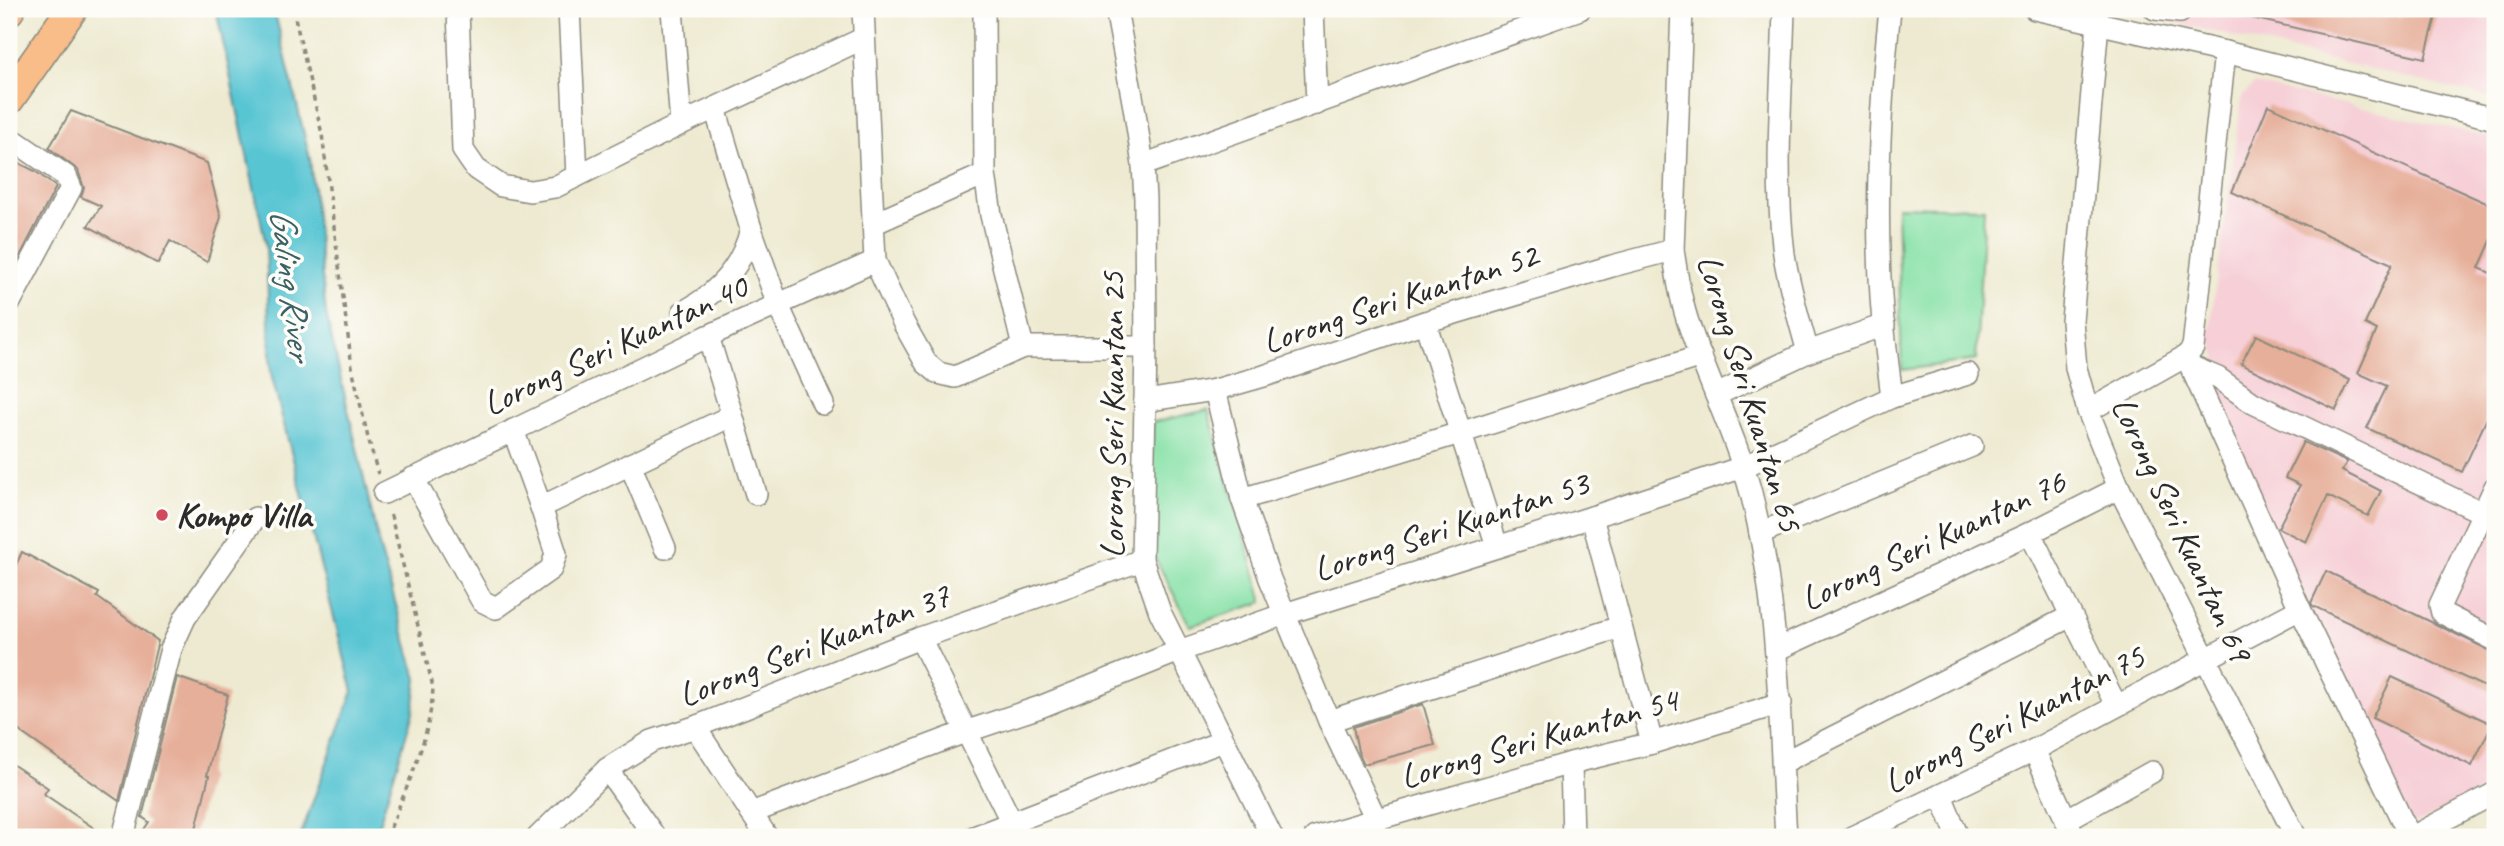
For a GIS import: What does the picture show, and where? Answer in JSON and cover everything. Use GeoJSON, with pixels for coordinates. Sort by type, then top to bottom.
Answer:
{"type":"FeatureCollection","features":[{"type":"Feature","properties":{"kind":"highway"},"geometry":{"type":"LineString","coordinates":[[9,100],[72,9]]}},
{"type":"Feature","properties":{"kind":"street"},"geometry":{"type":"LineString","coordinates":[[458,9],[463,149],[476,169],[501,186],[530,191],[555,187],[864,38]]}},
{"type":"Feature","properties":{"kind":"street"},"geometry":{"type":"LineString","coordinates":[[569,9],[577,176]]}},
{"type":"Feature","properties":{"kind":"street"},"geometry":{"type":"LineString","coordinates":[[672,9],[681,124]]}},
{"type":"Feature","properties":{"kind":"street"},"geometry":{"type":"LineString","coordinates":[[863,9],[875,261],[904,324],[926,363],[938,373],[955,377],[1023,346],[1146,347]]}},
{"type":"Feature","properties":{"kind":"street"},"geometry":{"type":"LineString","coordinates":[[984,9],[985,174],[991,215],[1023,346]]}},
{"type":"Feature","properties":{"kind":"street","name":"Lorong Seri Kuantan 25"},"geometry":{"type":"LineString","coordinates":[[1116,9],[1143,165],[1146,347],[1142,560],[1156,601],[1179,651],[1272,837]]}},
{"type":"Feature","properties":{"kind":"street"},"geometry":{"type":"LineString","coordinates":[[1313,9],[1317,104]]}},
{"type":"Feature","properties":{"kind":"street"},"geometry":{"type":"LineString","coordinates":[[1143,165],[1580,9]]}},
{"type":"Feature","properties":{"kind":"street","name":"Lorong Seri Kuantan 65"},"geometry":{"type":"LineString","coordinates":[[1682,9],[1673,250],[1681,296],[1743,467],[1760,533],[1771,601],[1781,703],[1784,836]]}},
{"type":"Feature","properties":{"kind":"street"},"geometry":{"type":"LineString","coordinates":[[1784,9],[1780,205],[1784,256],[1808,352]]}},
{"type":"Feature","properties":{"kind":"street"},"geometry":{"type":"LineString","coordinates":[[1890,9],[1882,89],[1879,183],[1881,295],[1892,397]]}},
{"type":"Feature","properties":{"kind":"street"},"geometry":{"type":"LineString","coordinates":[[2036,9],[2225,52],[2495,119]]}},
{"type":"Feature","properties":{"kind":"street"},"geometry":{"type":"LineString","coordinates":[[2155,9],[2179,12],[2182,9]]}},
{"type":"Feature","properties":{"kind":"street","name":"Lorong Seri Kuantan 69"},"geometry":{"type":"LineString","coordinates":[[2098,23],[2072,321],[2076,368],[2088,411],[2119,488],[2296,837]]}},
{"type":"Feature","properties":{"kind":"street"},"geometry":{"type":"LineString","coordinates":[[2225,52],[2195,342],[2189,362],[2300,609],[2411,837],[2495,793]]}},
{"type":"Feature","properties":{"kind":"street"},"geometry":{"type":"LineString","coordinates":[[715,108],[751,229],[778,305],[823,404]]}},
{"type":"Feature","properties":{"kind":"street"},"geometry":{"type":"LineString","coordinates":[[9,137],[66,176],[71,188],[9,304]]}},
{"type":"Feature","properties":{"kind":"street"},"geometry":{"type":"LineString","coordinates":[[873,224],[985,174]]}},
{"type":"Feature","properties":{"kind":"street"},"geometry":{"type":"LineString","coordinates":[[683,312],[705,300],[735,269],[747,246],[751,229]]}},
{"type":"Feature","properties":{"kind":"street","name":"Lorong Seri Kuantan 52"},"geometry":{"type":"LineString","coordinates":[[1145,401],[1215,390],[1264,376],[1425,322],[1673,250]]}},
{"type":"Feature","properties":{"kind":"street","name":"Lorong Seri Kuantan 40"},"geometry":{"type":"LineString","coordinates":[[384,493],[708,336],[875,261]]}},
{"type":"Feature","properties":{"kind":"street"},"geometry":{"type":"LineString","coordinates":[[1425,322],[1497,547]]}},
{"type":"Feature","properties":{"kind":"street"},"geometry":{"type":"LineString","coordinates":[[1716,395],[1808,352],[1884,325]]}},
{"type":"Feature","properties":{"kind":"street"},"geometry":{"type":"LineString","coordinates":[[708,336],[730,416],[756,494]]}},
{"type":"Feature","properties":{"kind":"street"},"geometry":{"type":"LineString","coordinates":[[1242,499],[1701,356]]}},
{"type":"Feature","properties":{"kind":"street"},"geometry":{"type":"LineString","coordinates":[[2088,411],[2189,362]]}},
{"type":"Feature","properties":{"kind":"street"},"geometry":{"type":"LineString","coordinates":[[2189,362],[2218,378],[2253,403],[2483,513]]}},
{"type":"Feature","properties":{"kind":"street","name":"Lorong Seri Kuantan 53"},"geometry":{"type":"LineString","coordinates":[[751,813],[965,732],[1040,707],[1179,651],[1285,614],[1743,467],[1892,397],[1968,374]]}},
{"type":"Feature","properties":{"kind":"street"},"geometry":{"type":"LineString","coordinates":[[1215,390],[1242,499],[1270,579],[1329,721],[1376,819]]}},
{"type":"Feature","properties":{"kind":"street"},"geometry":{"type":"LineString","coordinates":[[541,507],[730,416]]}},
{"type":"Feature","properties":{"kind":"street"},"geometry":{"type":"LineString","coordinates":[[413,478],[482,601],[496,608],[551,569],[556,554],[513,430]]}},
{"type":"Feature","properties":{"kind":"street"},"geometry":{"type":"LineString","coordinates":[[1760,533],[1972,446]]}},
{"type":"Feature","properties":{"kind":"street"},"geometry":{"type":"LineString","coordinates":[[630,464],[666,548]]}},
{"type":"Feature","properties":{"kind":"street"},"geometry":{"type":"LineString","coordinates":[[2495,487],[2440,605],[2442,613],[2495,639]]}},
{"type":"Feature","properties":{"kind":"street","name":"Lorong Seri Kuantan 76"},"geometry":{"type":"LineString","coordinates":[[1776,650],[2030,533],[2119,488]]}},
{"type":"Feature","properties":{"kind":"street"},"geometry":{"type":"LineString","coordinates":[[1592,517],[1652,743]]}},
{"type":"Feature","properties":{"kind":"street"},"geometry":{"type":"LineString","coordinates":[[123,837],[170,649],[185,618],[255,518]]}},
{"type":"Feature","properties":{"kind":"street"},"geometry":{"type":"LineString","coordinates":[[2030,533],[2116,705]]}},
{"type":"Feature","properties":{"kind":"street","name":"Lorong Seri Kuantan 37"},"geometry":{"type":"LineString","coordinates":[[541,836],[607,769],[652,741],[695,727],[920,638],[1142,560]]}},
{"type":"Feature","properties":{"kind":"street","name":"Lorong Seri Kuantan 75"},"geometry":{"type":"LineString","coordinates":[[1852,837],[2034,750],[2300,609]]}},
{"type":"Feature","properties":{"kind":"street"},"geometry":{"type":"LineString","coordinates":[[1784,762],[2071,616]]}},
{"type":"Feature","properties":{"kind":"street"},"geometry":{"type":"LineString","coordinates":[[1329,721],[1620,627]]}},
{"type":"Feature","properties":{"kind":"street"},"geometry":{"type":"LineString","coordinates":[[920,638],[1015,830]]}},
{"type":"Feature","properties":{"kind":"street","name":"Lorong Seri Kuantan 54"},"geometry":{"type":"LineString","coordinates":[[1315,837],[1571,763],[1652,743],[1781,703]]}},
{"type":"Feature","properties":{"kind":"street"},"geometry":{"type":"LineString","coordinates":[[695,727],[767,837]]}},
{"type":"Feature","properties":{"kind":"street"},"geometry":{"type":"LineString","coordinates":[[974,837],[1015,830],[1223,741]]}},
{"type":"Feature","properties":{"kind":"street"},"geometry":{"type":"LineString","coordinates":[[2034,750],[2070,828],[2152,772]]}},
{"type":"Feature","properties":{"kind":"street"},"geometry":{"type":"LineString","coordinates":[[1571,763],[1573,837]]}},
{"type":"Feature","properties":{"kind":"street"},"geometry":{"type":"LineString","coordinates":[[607,769],[655,837]]}},
{"type":"Feature","properties":{"kind":"street"},"geometry":{"type":"LineString","coordinates":[[1941,796],[1958,837]]}},
{"type":"Feature","properties":{"kind":"path"},"geometry":{"type":"LineString","coordinates":[[293,9],[323,134],[352,367],[433,687],[432,707],[423,740],[387,837]]}},
{"type":"Feature","properties":{"kind":"shaded area"},"geometry":{"type":"Polygon","coordinates":[[[2116,9],[2495,9],[2495,99],[2206,30],[2116,9]]]}},
{"type":"Feature","properties":{"kind":"shaded area"},"geometry":{"type":"Polygon","coordinates":[[[2255,84],[2495,138],[2495,783],[2410,827],[2204,387],[2223,373],[2209,336],[2242,96],[2255,84]]]}},
{"type":"Feature","properties":{"kind":"green space"},"geometry":{"type":"Polygon","coordinates":[[[1897,206],[1984,208],[1976,360],[1902,370],[1897,206]]]}},
{"type":"Feature","properties":{"kind":"green space"},"geometry":{"type":"Polygon","coordinates":[[[1208,410],[1263,602],[1190,626],[1149,546],[1153,422],[1208,410]]]}},
{"type":"Feature","properties":{"kind":"water","name":"Galing River"},"geometry":{"type":"Polygon","coordinates":[[[216,9],[274,9],[310,159],[326,314],[380,549],[417,679],[413,713],[375,837],[300,837],[353,691],[271,374],[266,245],[216,9]]]}},
{"type":"Feature","properties":{"kind":"building"},"geometry":{"type":"Polygon","coordinates":[[[2240,9],[2366,9],[2400,17],[2402,9],[2438,9],[2425,58],[2239,15],[2240,9]]]}},
{"type":"Feature","properties":{"kind":"building"},"geometry":{"type":"Polygon","coordinates":[[[2268,105],[2495,207],[2495,232],[2479,268],[2495,275],[2495,401],[2462,472],[2367,428],[2387,386],[2358,373],[2377,330],[2365,324],[2392,264],[2232,192],[2268,105]]]}},
{"type":"Feature","properties":{"kind":"building"},"geometry":{"type":"Polygon","coordinates":[[[71,111],[207,163],[221,217],[207,262],[170,241],[158,264],[88,226],[101,206],[81,197],[84,188],[78,170],[49,148],[71,111]]]}},
{"type":"Feature","properties":{"kind":"building"},"geometry":{"type":"Polygon","coordinates":[[[9,158],[35,171],[56,187],[9,277],[9,158]]]}},
{"type":"Feature","properties":{"kind":"building"},"geometry":{"type":"Polygon","coordinates":[[[2256,335],[2350,380],[2336,410],[2241,364],[2256,335]]]}},
{"type":"Feature","properties":{"kind":"building"},"geometry":{"type":"Polygon","coordinates":[[[2303,442],[2347,462],[2342,471],[2381,491],[2368,516],[2328,496],[2306,542],[2278,528],[2300,485],[2285,478],[2303,442]]]}},
{"type":"Feature","properties":{"kind":"building"},"geometry":{"type":"Polygon","coordinates":[[[22,552],[99,593],[97,597],[158,641],[119,801],[9,724],[9,580],[22,552]]]}},
{"type":"Feature","properties":{"kind":"building"},"geometry":{"type":"Polygon","coordinates":[[[2326,571],[2495,653],[2495,692],[2313,606],[2311,603],[2326,571]]]}},
{"type":"Feature","properties":{"kind":"building"},"geometry":{"type":"Polygon","coordinates":[[[177,677],[228,695],[207,775],[209,776],[194,837],[139,837],[149,822],[142,817],[177,677]]]}},
{"type":"Feature","properties":{"kind":"building"},"geometry":{"type":"Polygon","coordinates":[[[2392,677],[2492,724],[2472,766],[2372,718],[2392,677]]]}},
{"type":"Feature","properties":{"kind":"building"},"geometry":{"type":"Polygon","coordinates":[[[1423,704],[1435,745],[1364,764],[1353,727],[1423,704]]]}},
{"type":"Feature","properties":{"kind":"building"},"geometry":{"type":"Polygon","coordinates":[[[9,762],[48,788],[44,794],[107,837],[9,837],[9,762]]]}},
{"type":"Feature","properties":{"kind":"place","name":"Kompo Villa"},"geometry":{"type":"Point","coordinates":[162,515]}}]}
